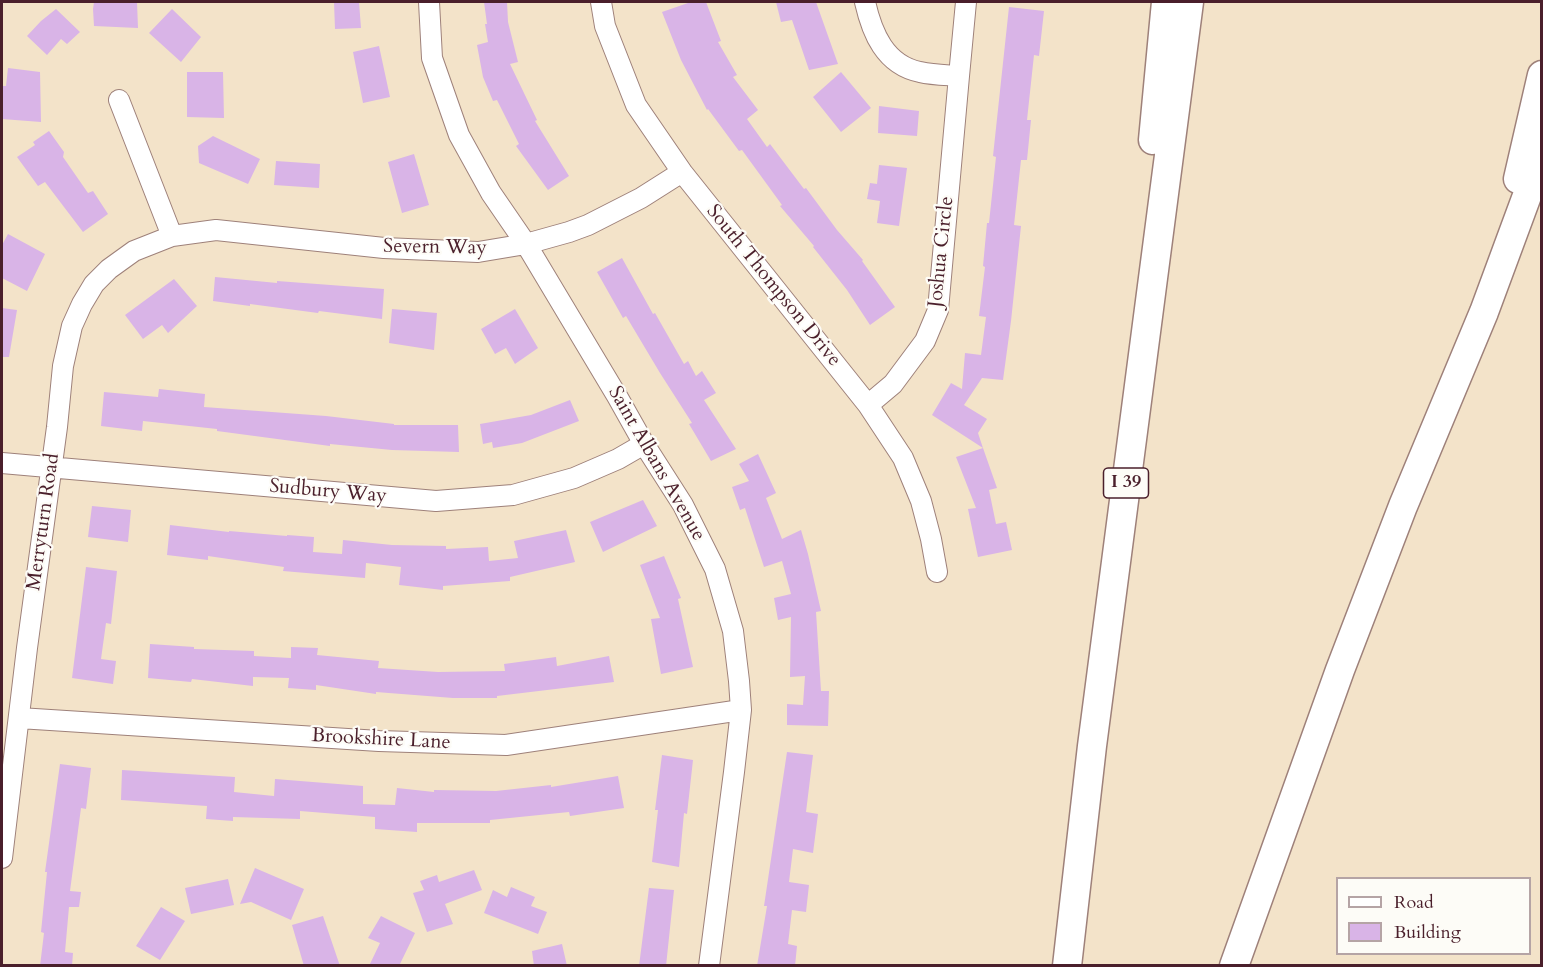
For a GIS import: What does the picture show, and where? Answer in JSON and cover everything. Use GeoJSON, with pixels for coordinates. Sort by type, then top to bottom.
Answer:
{"type":"FeatureCollection","features":[{"type":"Feature","properties":{"kind":"highway"},"geometry":{"type":"LineString","coordinates":[[1092,746],[1118,517],[1166,2]]}},
{"type":"Feature","properties":{"kind":"highway","name":"I 39"},"geometry":{"type":"LineString","coordinates":[[1067,966],[1092,746],[1189,2]]}},
{"type":"Feature","properties":{"kind":"highway"},"geometry":{"type":"LineString","coordinates":[[1497,275],[1542,75]]}},
{"type":"Feature","properties":{"kind":"highway"},"geometry":{"type":"LineString","coordinates":[[1234,966],[1340,670],[1403,506],[1484,312],[1542,155]]}},
{"type":"Feature","properties":{"kind":"street","name":"Saint Albans Avenue"},"geometry":{"type":"LineString","coordinates":[[429,2],[432,58],[459,135],[491,193],[525,244],[683,505],[715,569],[733,631],[741,710],[709,966]]}},
{"type":"Feature","properties":{"kind":"street","name":"South Thompson Drive"},"geometry":{"type":"LineString","coordinates":[[601,2],[605,26],[636,105],[682,172],[868,405],[903,458],[921,501],[937,572]]}},
{"type":"Feature","properties":{"kind":"street"},"geometry":{"type":"LineString","coordinates":[[865,2],[875,33],[892,60],[921,72],[959,76]]}},
{"type":"Feature","properties":{"kind":"street","name":"Joshua Circle"},"geometry":{"type":"LineString","coordinates":[[868,405],[893,384],[925,341],[938,310],[966,2]]}},
{"type":"Feature","properties":{"kind":"street"},"geometry":{"type":"LineString","coordinates":[[119,100],[172,236]]}},
{"type":"Feature","properties":{"kind":"street","name":"Severn Way"},"geometry":{"type":"LineString","coordinates":[[172,236],[216,230],[384,248],[478,252],[525,244],[588,225],[641,198],[682,172]]}},
{"type":"Feature","properties":{"kind":"street","name":"Merryturn Road"},"geometry":{"type":"LineString","coordinates":[[2,858],[63,366],[72,326],[94,284],[109,269],[134,251],[172,236]]}},
{"type":"Feature","properties":{"kind":"street","name":"Sudbury Way"},"geometry":{"type":"LineString","coordinates":[[2,463],[436,501],[513,495],[574,478],[644,444]]}},
{"type":"Feature","properties":{"kind":"street","name":"Brookshire Lane"},"geometry":{"type":"LineString","coordinates":[[19,718],[379,741],[506,745],[741,710]]}},
{"type":"Feature","properties":{"kind":"building"},"geometry":{"type":"Polygon","coordinates":[[[94,2],[137,2],[138,28],[94,26],[94,2]]]}},
{"type":"Feature","properties":{"kind":"building"},"geometry":{"type":"Polygon","coordinates":[[[334,2],[359,2],[361,28],[335,29],[334,2]]]}},
{"type":"Feature","properties":{"kind":"building"},"geometry":{"type":"Polygon","coordinates":[[[484,2],[507,2],[508,22],[518,62],[510,64],[537,120],[535,121],[569,176],[548,190],[516,146],[519,144],[497,100],[493,101],[483,77],[477,45],[488,42],[484,2]]]}},
{"type":"Feature","properties":{"kind":"building"},"geometry":{"type":"Polygon","coordinates":[[[691,2],[706,2],[721,41],[718,42],[737,75],[733,77],[758,110],[747,119],[767,147],[770,144],[863,260],[895,307],[870,325],[814,246],[780,206],[782,205],[742,150],[739,151],[707,110],[681,60],[662,12],[691,2]]]}},
{"type":"Feature","properties":{"kind":"building"},"geometry":{"type":"Polygon","coordinates":[[[776,2],[816,2],[838,64],[809,70],[792,20],[781,22],[776,2]]]}},
{"type":"Feature","properties":{"kind":"building"},"geometry":{"type":"Polygon","coordinates":[[[1009,7],[1044,11],[1039,56],[1034,55],[1027,120],[1031,120],[1027,160],[1021,160],[1014,225],[1021,226],[1003,380],[982,378],[964,405],[987,419],[978,433],[983,448],[932,415],[951,383],[962,389],[965,353],[981,355],[986,317],[979,316],[985,267],[983,266],[996,157],[993,156],[1009,7]]]}},
{"type":"Feature","properties":{"kind":"building"},"geometry":{"type":"Polygon","coordinates":[[[56,9],[80,32],[67,44],[61,39],[47,55],[27,36],[56,9]]]}},
{"type":"Feature","properties":{"kind":"building"},"geometry":{"type":"Polygon","coordinates":[[[172,9],[201,37],[181,62],[149,33],[172,9]]]}},
{"type":"Feature","properties":{"kind":"building"},"geometry":{"type":"Polygon","coordinates":[[[379,46],[390,97],[363,103],[353,52],[379,46]]]}},
{"type":"Feature","properties":{"kind":"building"},"geometry":{"type":"Polygon","coordinates":[[[8,68],[40,72],[41,122],[2,119],[2,86],[6,86],[8,68]]]}},
{"type":"Feature","properties":{"kind":"building"},"geometry":{"type":"Polygon","coordinates":[[[187,72],[223,72],[224,118],[187,117],[187,72]]]}},
{"type":"Feature","properties":{"kind":"building"},"geometry":{"type":"Polygon","coordinates":[[[841,72],[871,108],[841,132],[813,97],[841,72]]]}},
{"type":"Feature","properties":{"kind":"building"},"geometry":{"type":"Polygon","coordinates":[[[879,106],[919,111],[917,136],[878,133],[879,106]]]}},
{"type":"Feature","properties":{"kind":"building"},"geometry":{"type":"Polygon","coordinates":[[[49,131],[64,152],[63,157],[88,193],[93,191],[108,214],[83,232],[45,182],[38,186],[17,157],[35,145],[33,142],[49,131]]]}},
{"type":"Feature","properties":{"kind":"building"},"geometry":{"type":"Polygon","coordinates":[[[213,136],[260,159],[248,184],[199,163],[198,146],[213,136]]]}},
{"type":"Feature","properties":{"kind":"building"},"geometry":{"type":"Polygon","coordinates":[[[414,154],[429,205],[402,213],[388,162],[414,154]]]}},
{"type":"Feature","properties":{"kind":"building"},"geometry":{"type":"Polygon","coordinates":[[[276,161],[320,164],[319,188],[274,185],[276,161]]]}},
{"type":"Feature","properties":{"kind":"building"},"geometry":{"type":"Polygon","coordinates":[[[879,165],[907,168],[899,226],[877,223],[880,201],[867,199],[870,183],[877,184],[879,165]]]}},
{"type":"Feature","properties":{"kind":"building"},"geometry":{"type":"Polygon","coordinates":[[[8,234],[45,254],[27,291],[2,278],[2,245],[8,234]]]}},
{"type":"Feature","properties":{"kind":"building"},"geometry":{"type":"Polygon","coordinates":[[[622,258],[684,364],[688,361],[696,376],[702,371],[716,393],[704,400],[736,449],[711,461],[689,424],[692,423],[626,316],[623,318],[597,272],[622,258]]]}},
{"type":"Feature","properties":{"kind":"building"},"geometry":{"type":"Polygon","coordinates":[[[215,277],[384,289],[382,319],[213,301],[215,277]]]}},
{"type":"Feature","properties":{"kind":"building"},"geometry":{"type":"Polygon","coordinates":[[[174,279],[197,306],[168,333],[162,325],[143,339],[125,315],[174,279]]]}},
{"type":"Feature","properties":{"kind":"building"},"geometry":{"type":"Polygon","coordinates":[[[2,308],[17,310],[9,357],[2,357],[2,308]]]}},
{"type":"Feature","properties":{"kind":"building"},"geometry":{"type":"Polygon","coordinates":[[[392,309],[437,313],[434,350],[389,343],[392,309]]]}},
{"type":"Feature","properties":{"kind":"building"},"geometry":{"type":"Polygon","coordinates":[[[515,309],[538,348],[515,364],[506,348],[495,354],[481,329],[515,309]]]}},
{"type":"Feature","properties":{"kind":"building"},"geometry":{"type":"Polygon","coordinates":[[[159,389],[205,394],[204,407],[326,416],[394,425],[458,425],[459,452],[392,450],[330,444],[330,446],[217,431],[217,429],[143,421],[142,431],[101,426],[104,392],[158,397],[159,389]]]}},
{"type":"Feature","properties":{"kind":"building"},"geometry":{"type":"Polygon","coordinates":[[[570,400],[579,421],[522,443],[493,448],[492,442],[483,444],[480,424],[531,415],[570,400]]]}},
{"type":"Feature","properties":{"kind":"building"},"geometry":{"type":"Polygon","coordinates":[[[983,448],[997,488],[989,490],[996,524],[1006,522],[1012,550],[978,557],[968,509],[976,508],[956,457],[983,448]]]}},
{"type":"Feature","properties":{"kind":"building"},"geometry":{"type":"Polygon","coordinates":[[[758,454],[776,493],[766,498],[782,539],[801,530],[808,554],[821,611],[816,612],[821,691],[829,691],[828,726],[787,725],[787,704],[803,705],[805,676],[790,677],[791,617],[778,620],[774,598],[791,594],[782,561],[764,567],[745,508],[740,510],[732,487],[749,481],[739,464],[758,454]]]}},
{"type":"Feature","properties":{"kind":"building"},"geometry":{"type":"Polygon","coordinates":[[[643,500],[657,526],[603,552],[590,522],[643,500]]]}},
{"type":"Feature","properties":{"kind":"building"},"geometry":{"type":"Polygon","coordinates":[[[92,506],[131,510],[128,542],[88,537],[92,506]]]}},
{"type":"Feature","properties":{"kind":"building"},"geometry":{"type":"Polygon","coordinates":[[[170,525],[229,532],[314,537],[313,552],[342,554],[343,540],[392,545],[446,546],[446,549],[488,547],[489,561],[518,558],[514,541],[566,530],[575,562],[510,577],[510,581],[443,586],[443,590],[399,585],[401,567],[366,563],[365,578],[283,571],[284,567],[208,556],[208,560],[167,555],[170,525]]]}},
{"type":"Feature","properties":{"kind":"building"},"geometry":{"type":"Polygon","coordinates":[[[664,556],[681,598],[678,599],[693,667],[661,674],[651,619],[660,618],[640,565],[664,556]]]}},
{"type":"Feature","properties":{"kind":"building"},"geometry":{"type":"Polygon","coordinates":[[[86,567],[117,571],[111,624],[106,623],[101,659],[116,661],[113,684],[72,678],[86,567]]]}},
{"type":"Feature","properties":{"kind":"building"},"geometry":{"type":"Polygon","coordinates":[[[150,644],[194,647],[194,649],[254,651],[254,656],[291,658],[291,647],[318,648],[317,655],[379,661],[378,668],[438,672],[505,671],[504,664],[556,657],[557,666],[609,656],[614,682],[497,696],[497,698],[453,698],[376,692],[376,694],[316,685],[316,690],[288,688],[289,678],[253,677],[253,686],[192,679],[191,682],[148,678],[150,644]]]}},
{"type":"Feature","properties":{"kind":"building"},"geometry":{"type":"Polygon","coordinates":[[[787,752],[813,755],[806,812],[818,814],[813,853],[793,849],[789,882],[809,885],[806,912],[792,910],[788,944],[797,946],[795,966],[757,966],[767,906],[764,906],[787,752]]]}},
{"type":"Feature","properties":{"kind":"building"},"geometry":{"type":"Polygon","coordinates":[[[662,755],[693,760],[687,814],[684,813],[679,867],[652,862],[658,810],[655,810],[662,755]]]}},
{"type":"Feature","properties":{"kind":"building"},"geometry":{"type":"Polygon","coordinates":[[[60,764],[91,768],[86,809],[81,808],[70,891],[81,892],[79,907],[69,907],[65,952],[73,953],[72,966],[40,966],[44,933],[41,932],[47,872],[45,872],[60,764]]]}},
{"type":"Feature","properties":{"kind":"building"},"geometry":{"type":"Polygon","coordinates":[[[122,770],[235,777],[234,792],[274,796],[275,779],[363,786],[363,804],[395,805],[397,788],[434,792],[434,790],[496,791],[551,785],[551,787],[618,776],[624,808],[570,816],[569,812],[490,820],[490,823],[417,823],[417,832],[375,829],[375,817],[300,811],[300,819],[233,817],[233,821],[206,819],[207,806],[121,800],[122,770]]]}},
{"type":"Feature","properties":{"kind":"building"},"geometry":{"type":"Polygon","coordinates":[[[255,868],[304,889],[291,920],[251,902],[240,904],[255,868]]]}},
{"type":"Feature","properties":{"kind":"building"},"geometry":{"type":"Polygon","coordinates":[[[474,870],[482,890],[445,904],[453,924],[427,932],[413,893],[424,890],[420,881],[437,875],[439,882],[474,870]]]}},
{"type":"Feature","properties":{"kind":"building"},"geometry":{"type":"Polygon","coordinates":[[[228,879],[234,905],[191,914],[185,888],[228,879]]]}},
{"type":"Feature","properties":{"kind":"building"},"geometry":{"type":"Polygon","coordinates":[[[511,887],[535,897],[531,906],[547,912],[538,934],[484,913],[493,890],[507,897],[511,887]]]}},
{"type":"Feature","properties":{"kind":"building"},"geometry":{"type":"Polygon","coordinates":[[[649,888],[674,890],[666,966],[639,966],[649,888]]]}},
{"type":"Feature","properties":{"kind":"building"},"geometry":{"type":"Polygon","coordinates":[[[161,907],[185,921],[160,960],[136,946],[161,907]]]}},
{"type":"Feature","properties":{"kind":"building"},"geometry":{"type":"Polygon","coordinates":[[[323,916],[340,966],[304,966],[292,925],[323,916]]]}},
{"type":"Feature","properties":{"kind":"building"},"geometry":{"type":"Polygon","coordinates":[[[381,916],[415,933],[399,966],[369,966],[380,943],[368,938],[381,916]]]}},
{"type":"Feature","properties":{"kind":"building"},"geometry":{"type":"Polygon","coordinates":[[[562,944],[567,966],[534,966],[532,951],[562,944]]]}}]}
